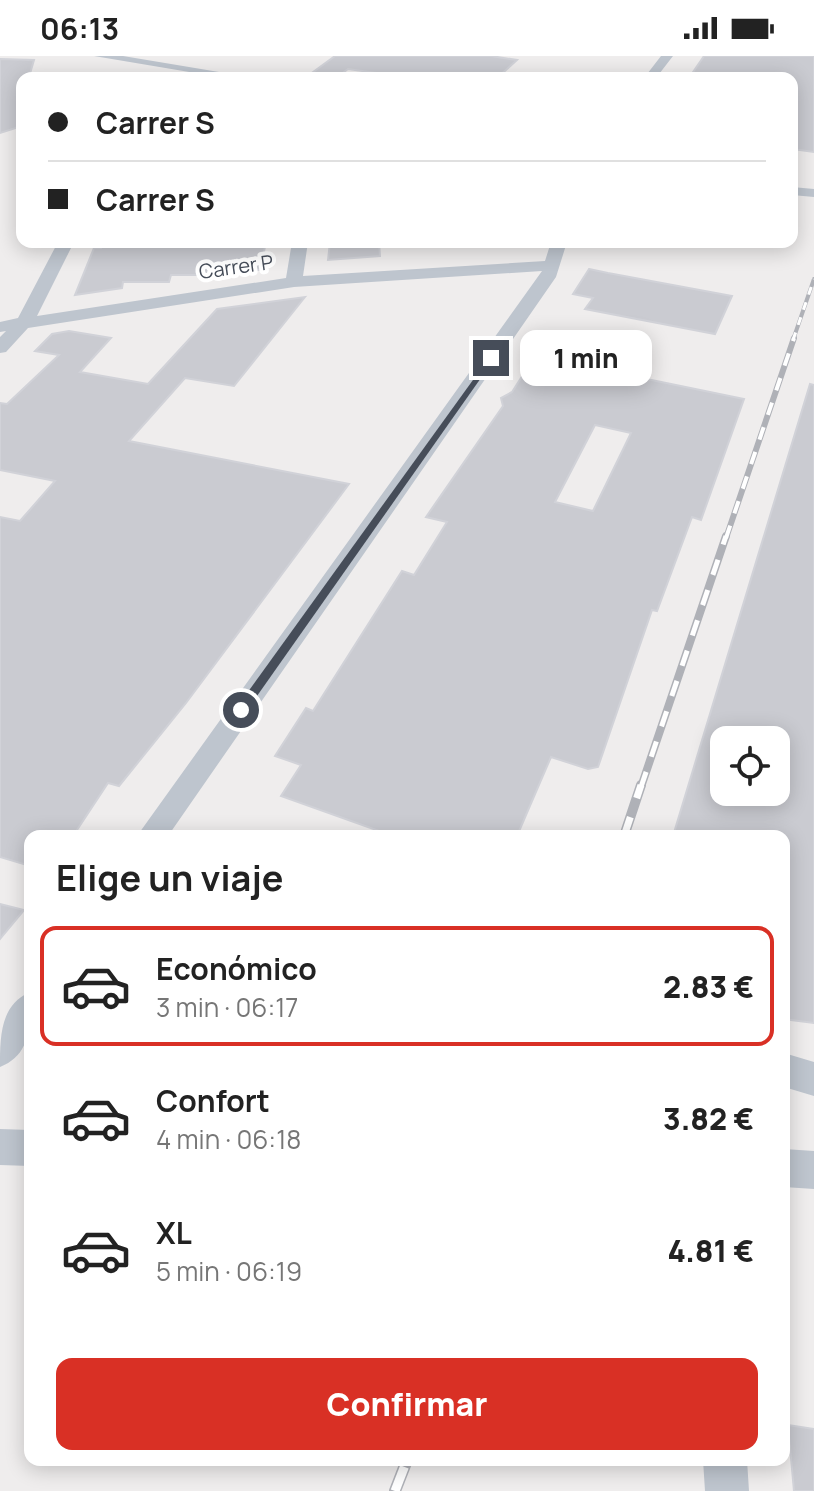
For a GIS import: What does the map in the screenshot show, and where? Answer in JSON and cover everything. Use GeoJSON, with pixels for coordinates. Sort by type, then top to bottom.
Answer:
{"type":"FeatureCollection","features":[{"type":"Feature","properties":{"kind":"street"},"geometry":{"type":"LineString","coordinates":[[100,56],[209,72]]}},
{"type":"Feature","properties":{"kind":"street"},"geometry":{"type":"LineString","coordinates":[[655,72],[667,56]]}},
{"type":"Feature","properties":{"kind":"street"},"geometry":{"type":"LineString","coordinates":[[151,72],[155,64]]}},
{"type":"Feature","properties":{"kind":"street"},"geometry":{"type":"LineString","coordinates":[[0,348],[26,320],[63,248]]}},
{"type":"Feature","properties":{"kind":"street"},"geometry":{"type":"LineString","coordinates":[[294,282],[299,248]]}},
{"type":"Feature","properties":{"kind":"street"},"geometry":{"type":"LineString","coordinates":[[156,830],[548,277],[557,248]]}},
{"type":"Feature","properties":{"kind":"street","name":"Carrer P"},"geometry":{"type":"LineString","coordinates":[[0,327],[26,320],[294,282],[550,266]]}},
{"type":"Feature","properties":{"kind":"street"},"geometry":{"type":"LineString","coordinates":[[0,1050],[24,1016]]}},
{"type":"Feature","properties":{"kind":"street"},"geometry":{"type":"LineString","coordinates":[[790,1072],[814,1079]]}},
{"type":"Feature","properties":{"kind":"street"},"geometry":{"type":"LineString","coordinates":[[0,1147],[24,1148]]}},
{"type":"Feature","properties":{"kind":"street"},"geometry":{"type":"LineString","coordinates":[[790,1168],[814,1170]]}},
{"type":"Feature","properties":{"kind":"street"},"geometry":{"type":"LineString","coordinates":[[725,1466],[727,1491]]}},
{"type":"Feature","properties":{"kind":"building"},"geometry":{"type":"Polygon","coordinates":[[[335,56],[491,56],[517,60],[504,72],[369,72],[348,69],[344,72],[313,72],[335,56]]]}},
{"type":"Feature","properties":{"kind":"building"},"geometry":{"type":"Polygon","coordinates":[[[704,56],[814,56],[814,152],[798,150],[798,72],[693,72],[704,56]]]}},
{"type":"Feature","properties":{"kind":"building"},"geometry":{"type":"Polygon","coordinates":[[[0,59],[34,60],[30,72],[16,72],[16,128],[0,133],[0,59]]]}},
{"type":"Feature","properties":{"kind":"building"},"geometry":{"type":"Polygon","coordinates":[[[94,248],[265,248],[260,270],[216,269],[214,275],[171,275],[169,282],[123,282],[122,288],[75,295],[94,248]]]}},
{"type":"Feature","properties":{"kind":"building"},"geometry":{"type":"Polygon","coordinates":[[[329,248],[379,248],[380,256],[328,260],[329,248]]]}},
{"type":"Feature","properties":{"kind":"building"},"geometry":{"type":"Polygon","coordinates":[[[589,269],[732,296],[715,334],[585,309],[593,298],[573,294],[589,269]]]}},
{"type":"Feature","properties":{"kind":"building"},"geometry":{"type":"Polygon","coordinates":[[[305,297],[234,386],[185,378],[129,441],[349,484],[186,703],[119,786],[108,783],[77,830],[24,830],[24,864],[0,857],[0,517],[20,521],[55,481],[0,470],[0,403],[7,404],[59,355],[35,351],[52,334],[69,331],[111,338],[80,372],[148,384],[217,309],[305,297]]]}},
{"type":"Feature","properties":{"kind":"building"},"geometry":{"type":"Polygon","coordinates":[[[535,356],[744,399],[701,520],[692,517],[657,611],[652,610],[598,767],[588,769],[551,757],[520,830],[376,830],[281,796],[301,765],[275,756],[306,708],[313,711],[402,571],[414,575],[447,522],[426,517],[503,406],[501,398],[512,392],[535,356]],[[595,425],[555,502],[593,511],[631,433],[595,425]]]}},
{"type":"Feature","properties":{"kind":"building"},"geometry":{"type":"Polygon","coordinates":[[[810,384],[814,385],[814,1023],[790,1020],[790,830],[675,830],[810,384]]]}},
{"type":"Feature","properties":{"kind":"building"},"geometry":{"type":"Polygon","coordinates":[[[0,904],[24,910],[0,939],[0,904]]]}},
{"type":"Feature","properties":{"kind":"building"},"geometry":{"type":"Polygon","coordinates":[[[790,1425],[814,1429],[814,1491],[794,1491],[790,1425]]]}},
{"type":"Feature","properties":{"kind":"railway"},"geometry":{"type":"LineString","coordinates":[[793,340],[814,279]]}},
{"type":"Feature","properties":{"kind":"railway"},"geometry":{"type":"LineString","coordinates":[[726,538],[794,338]]}},
{"type":"Feature","properties":{"kind":"railway"},"geometry":{"type":"LineString","coordinates":[[641,787],[726,536]]}},
{"type":"Feature","properties":{"kind":"railway"},"geometry":{"type":"LineString","coordinates":[[626,830],[641,785]]}},
{"type":"Feature","properties":{"kind":"railway"},"geometry":{"type":"LineString","coordinates":[[395,1491],[405,1466]]}},
{"type":"Feature","properties":{"kind":"route"},"geometry":{"type":"LineString","coordinates":[[241,710],[491,358]]}}]}
